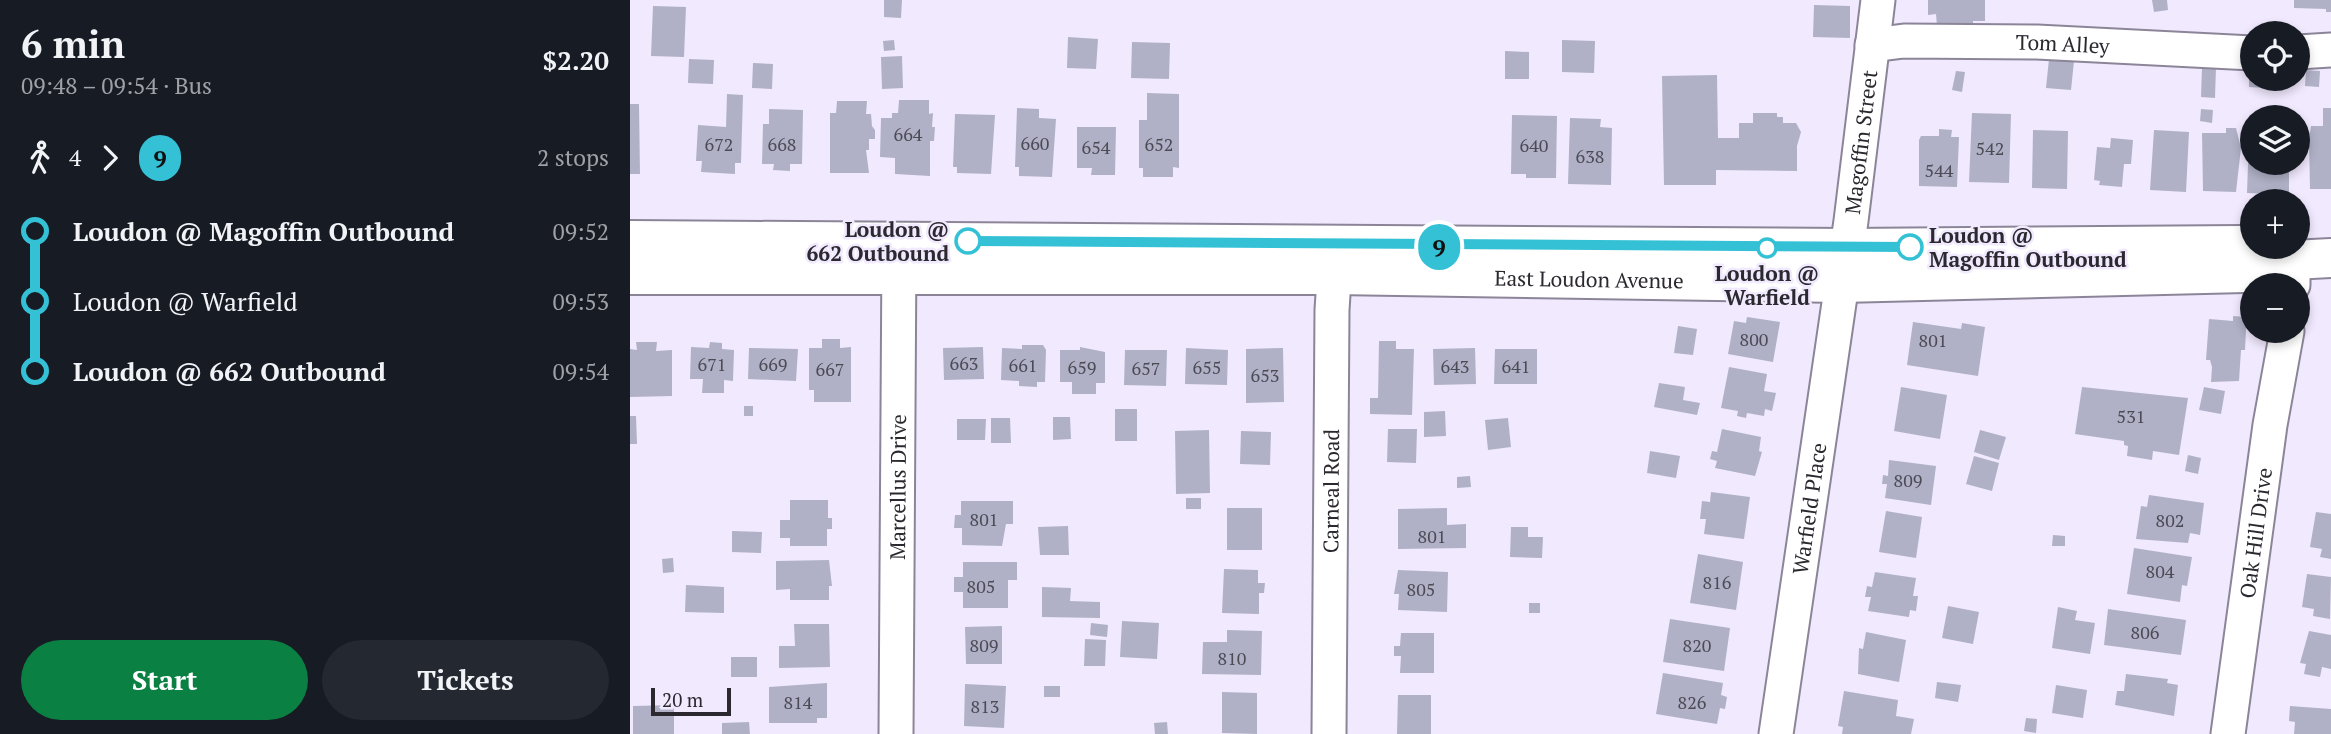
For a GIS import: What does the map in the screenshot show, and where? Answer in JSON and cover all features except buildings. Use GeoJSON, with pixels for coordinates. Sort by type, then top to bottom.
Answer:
{"type":"FeatureCollection","features":[{"type":"Feature","properties":{"kind":"main road","name":"East Loudon Avenue"},"geometry":{"type":"LineString","coordinates":[[630,240],[900,258],[2245,272],[2293,272],[2331,258]]}},
{"type":"Feature","properties":{"kind":"main road","name":"East Loudon Avenue"},"geometry":{"type":"LineString","coordinates":[[630,275],[900,258]]}},
{"type":"Feature","properties":{"kind":"street","name":"Magoffin Street"},"geometry":{"type":"LineString","coordinates":[[1844,266],[1878,0]]}},
{"type":"Feature","properties":{"kind":"street","name":"Tom Alley"},"geometry":{"type":"LineString","coordinates":[[1872,45],[1904,41],[2037,42],[2240,52]]}},
{"type":"Feature","properties":{"kind":"street"},"geometry":{"type":"LineString","coordinates":[[2310,51],[2331,50]]}},
{"type":"Feature","properties":{"kind":"street","name":"Marcellus Drive"},"geometry":{"type":"LineString","coordinates":[[896,734],[900,258]]}},
{"type":"Feature","properties":{"kind":"street","name":"Carneal Road"},"geometry":{"type":"LineString","coordinates":[[1329,734],[1335,261]]}},
{"type":"Feature","properties":{"kind":"street","name":"Warfield Place"},"geometry":{"type":"LineString","coordinates":[[1776,734],[1844,266]]}},
{"type":"Feature","properties":{"kind":"street","name":"Oak Hill Drive"},"geometry":{"type":"LineString","coordinates":[[2228,734],[2270,425],[2285,343]]}},
{"type":"Feature","properties":{"kind":"bus line","name":"9"},"geometry":{"type":"LineString","coordinates":[[968,241],[1336,246],[1910,247]]}},
{"type":"Feature","properties":{"kind":"place","name":"Loudon @ 662 Outbound"},"geometry":{"type":"Point","coordinates":[968,241]}},
{"type":"Feature","properties":{"kind":"place","name":"Loudon @ Magoffin Outbound"},"geometry":{"type":"Point","coordinates":[1910,247]}},
{"type":"Feature","properties":{"kind":"place","name":"Loudon @ Warfield"},"geometry":{"type":"Point","coordinates":[1767,248]}}]}
